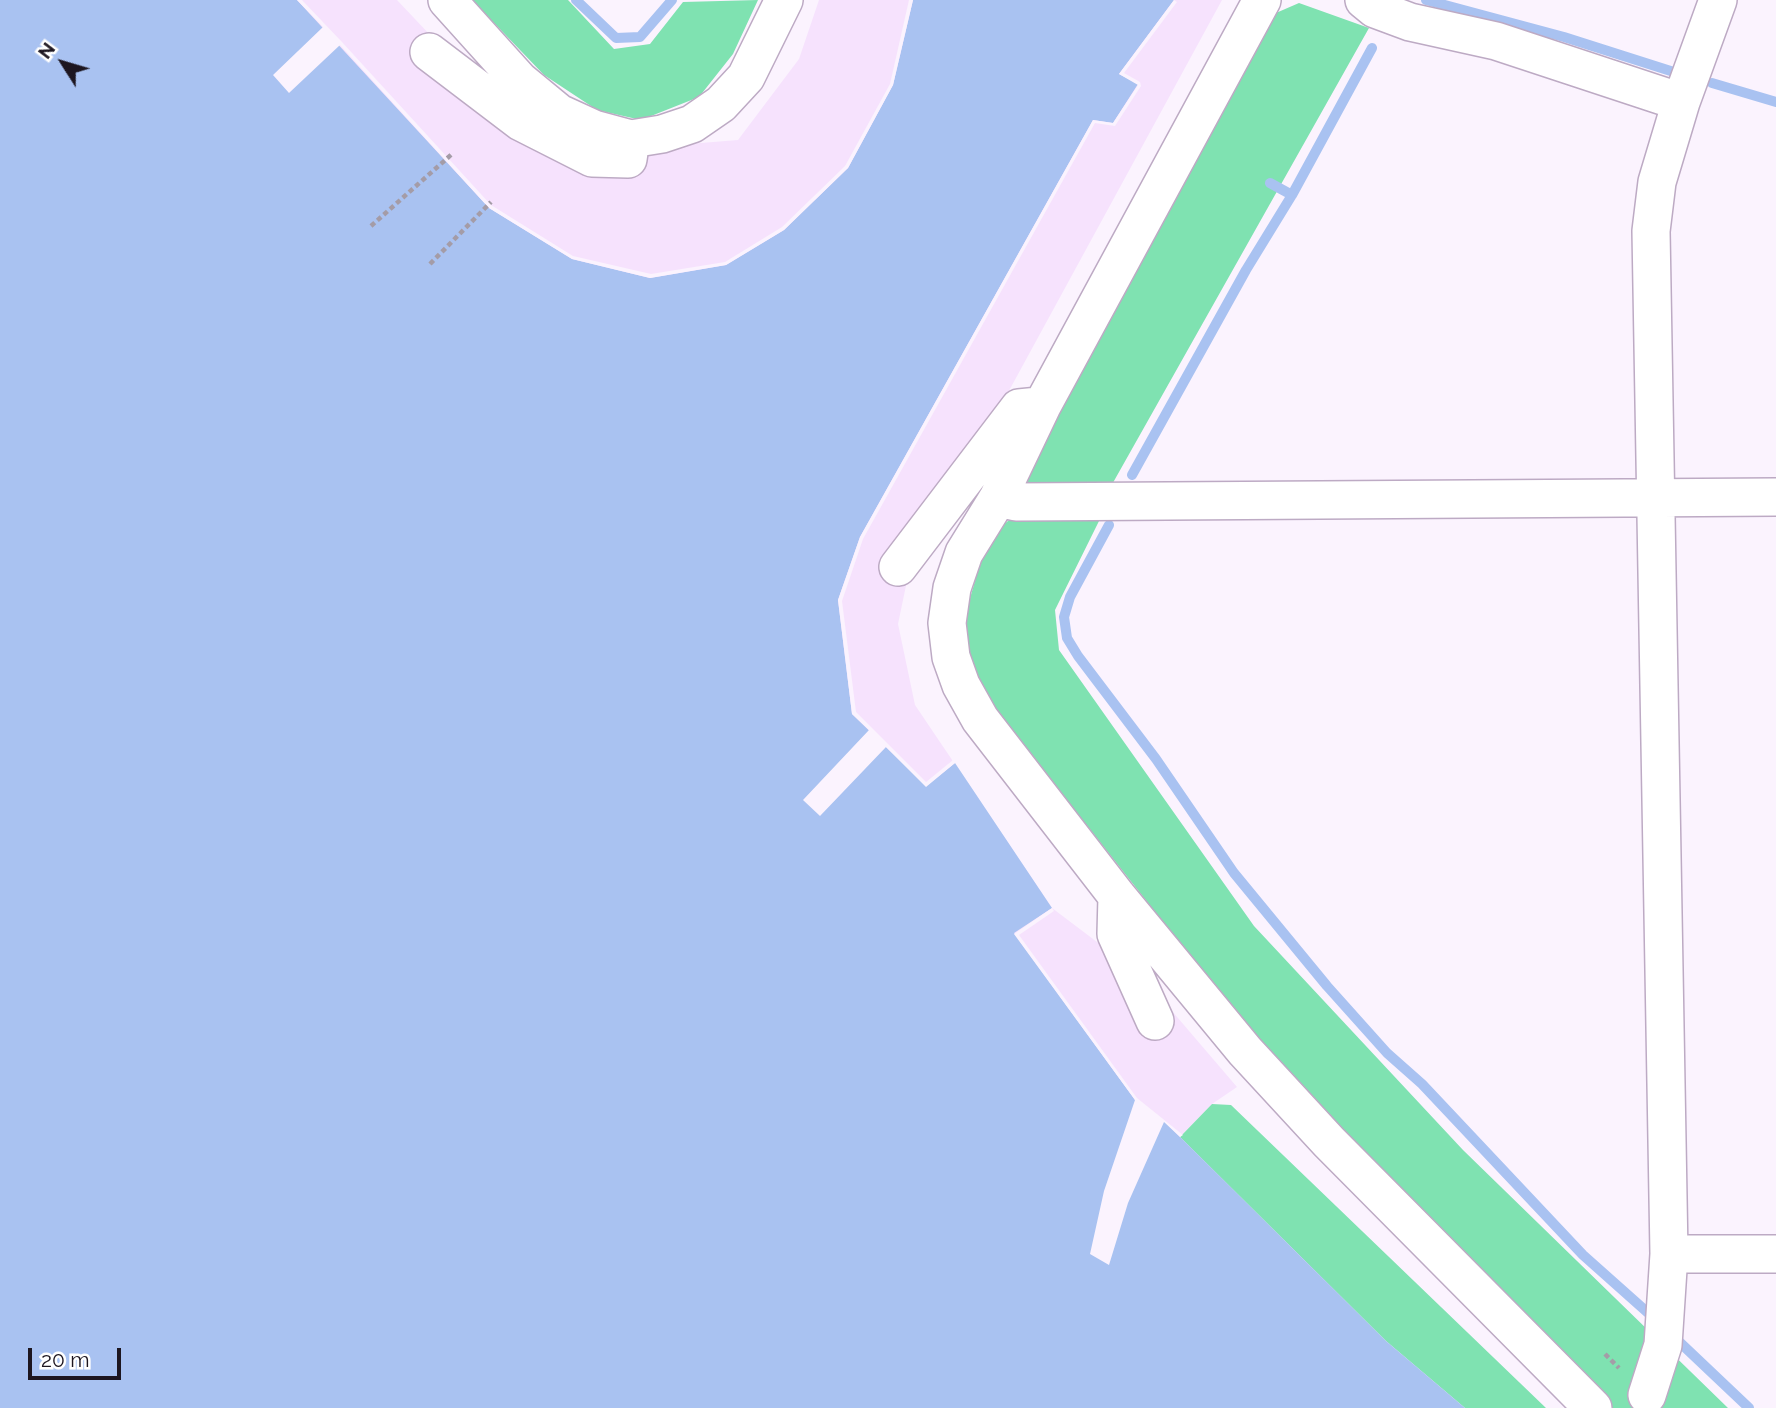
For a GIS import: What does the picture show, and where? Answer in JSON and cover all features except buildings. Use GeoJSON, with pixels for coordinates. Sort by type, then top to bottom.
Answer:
{"type":"FeatureCollection","features":[{"type":"Feature","properties":{"kind":"street"},"geometry":{"type":"LineString","coordinates":[[447,0],[519,80],[559,113],[594,129],[631,139],[662,134],[692,124],[721,104],[746,76],[784,0]]}},
{"type":"Feature","properties":{"kind":"street"},"geometry":{"type":"LineString","coordinates":[[1262,0],[1042,406],[998,498],[964,553],[952,588],[947,623],[951,657],[961,685],[980,719],[1117,895],[1245,1051],[1310,1122],[1593,1408]]}},
{"type":"Feature","properties":{"kind":"street"},"geometry":{"type":"LineString","coordinates":[[1364,0],[1375,9],[1410,22],[1496,41],[1681,102]]}},
{"type":"Feature","properties":{"kind":"street"},"geometry":{"type":"LineString","coordinates":[[1647,1395],[1663,1345],[1669,1254],[1651,231],[1657,182],[1681,102],[1718,0]]}},
{"type":"Feature","properties":{"kind":"street"},"geometry":{"type":"LineString","coordinates":[[429,52],[521,122],[592,158],[628,159],[631,139]]}},
{"type":"Feature","properties":{"kind":"street"},"geometry":{"type":"LineString","coordinates":[[898,567],[1019,408],[1042,406]]}},
{"type":"Feature","properties":{"kind":"street"},"geometry":{"type":"LineString","coordinates":[[998,498],[1016,502],[1776,497]]}},
{"type":"Feature","properties":{"kind":"street"},"geometry":{"type":"LineString","coordinates":[[1117,895],[1116,934],[1155,1021]]}},
{"type":"Feature","properties":{"kind":"street"},"geometry":{"type":"LineString","coordinates":[[1669,1254],[1776,1254]]}},
{"type":"Feature","properties":{"kind":"path"},"geometry":{"type":"LineString","coordinates":[[371,226],[452,154]]}},
{"type":"Feature","properties":{"kind":"path"},"geometry":{"type":"LineString","coordinates":[[430,264],[491,202]]}},
{"type":"Feature","properties":{"kind":"shaded area"},"geometry":{"type":"Polygon","coordinates":[[[100,0],[397,0],[432,37],[602,151],[738,140],[799,59],[819,0],[1222,0],[908,576],[898,624],[915,705],[1052,908],[1142,976],[1237,1087],[1212,1104],[1180,1137],[1113,1324],[100,0]]]}},
{"type":"Feature","properties":{"kind":"green space"},"geometry":{"type":"Polygon","coordinates":[[[472,0],[568,0],[614,49],[650,44],[683,2],[758,0],[733,54],[699,97],[641,120],[597,110],[544,75],[472,0]]]}},
{"type":"Feature","properties":{"kind":"green space"},"geometry":{"type":"Polygon","coordinates":[[[1299,3],[1369,28],[1110,488],[1028,491],[1024,477],[1269,16],[1299,3]]]}},
{"type":"Feature","properties":{"kind":"green space"},"geometry":{"type":"Polygon","coordinates":[[[1016,515],[1100,519],[1055,610],[1059,650],[1254,926],[1463,1150],[1728,1408],[1611,1408],[1283,1074],[976,685],[964,619],[988,536],[1016,515]]]}},
{"type":"Feature","properties":{"kind":"green space"},"geometry":{"type":"Polygon","coordinates":[[[1212,1104],[1231,1105],[1546,1408],[1465,1408],[1386,1341],[1180,1137],[1212,1104]]]}},
{"type":"Feature","properties":{"kind":"water"},"geometry":{"type":"Polygon","coordinates":[[[0,0],[297,0],[489,208],[572,259],[650,278],[726,265],[784,230],[848,168],[893,85],[913,0],[1174,0],[1119,74],[1138,84],[1113,123],[1093,120],[860,537],[838,600],[852,714],[926,786],[955,763],[1052,908],[1014,933],[1135,1100],[1164,1121],[1386,1341],[1465,1408],[0,1408],[0,0]]]}},
{"type":"Feature","properties":{"kind":"pier"},"geometry":{"type":"Polygon","coordinates":[[[297,0],[302,0],[342,42],[491,205],[573,256],[651,274],[725,262],[782,227],[845,166],[890,84],[909,0],[913,0],[893,85],[848,168],[784,230],[726,265],[650,278],[572,259],[489,208],[340,45],[289,93],[273,75],[323,27],[297,0]]]}},
{"type":"Feature","properties":{"kind":"pier"},"geometry":{"type":"Polygon","coordinates":[[[1174,0],[1177,2],[1124,73],[1140,82],[1141,86],[1115,126],[1095,123],[863,539],[842,601],[856,712],[926,782],[953,760],[955,763],[926,787],[886,747],[820,816],[803,800],[869,730],[852,714],[838,600],[860,537],[1093,120],[1113,123],[1138,85],[1119,74],[1174,0]]]}},
{"type":"Feature","properties":{"kind":"pier"},"geometry":{"type":"Polygon","coordinates":[[[1052,908],[1054,911],[1019,935],[1137,1098],[1183,1135],[1180,1137],[1164,1122],[1128,1203],[1109,1265],[1090,1254],[1104,1191],[1135,1100],[1014,934],[1052,908]]]}},
{"type":"Feature","properties":{"kind":"waterway"},"geometry":{"type":"LineString","coordinates":[[576,0],[616,38],[640,37],[672,0]]}},
{"type":"Feature","properties":{"kind":"waterway"},"geometry":{"type":"LineString","coordinates":[[1426,0],[1564,37],[1677,73]]}},
{"type":"Feature","properties":{"kind":"waterway"},"geometry":{"type":"LineString","coordinates":[[1132,475],[1246,270],[1292,195],[1372,48]]}},
{"type":"Feature","properties":{"kind":"waterway"},"geometry":{"type":"LineString","coordinates":[[1712,83],[1776,102]]}},
{"type":"Feature","properties":{"kind":"waterway"},"geometry":{"type":"LineString","coordinates":[[1270,183],[1292,195]]}},
{"type":"Feature","properties":{"kind":"waterway"},"geometry":{"type":"LineString","coordinates":[[1109,525],[1070,597],[1064,617],[1067,638],[1078,656],[1156,759],[1234,873],[1327,986],[1387,1053],[1422,1084],[1583,1255],[1656,1320]]}},
{"type":"Feature","properties":{"kind":"waterway"},"geometry":{"type":"LineString","coordinates":[[1672,1335],[1749,1408]]}}]}
